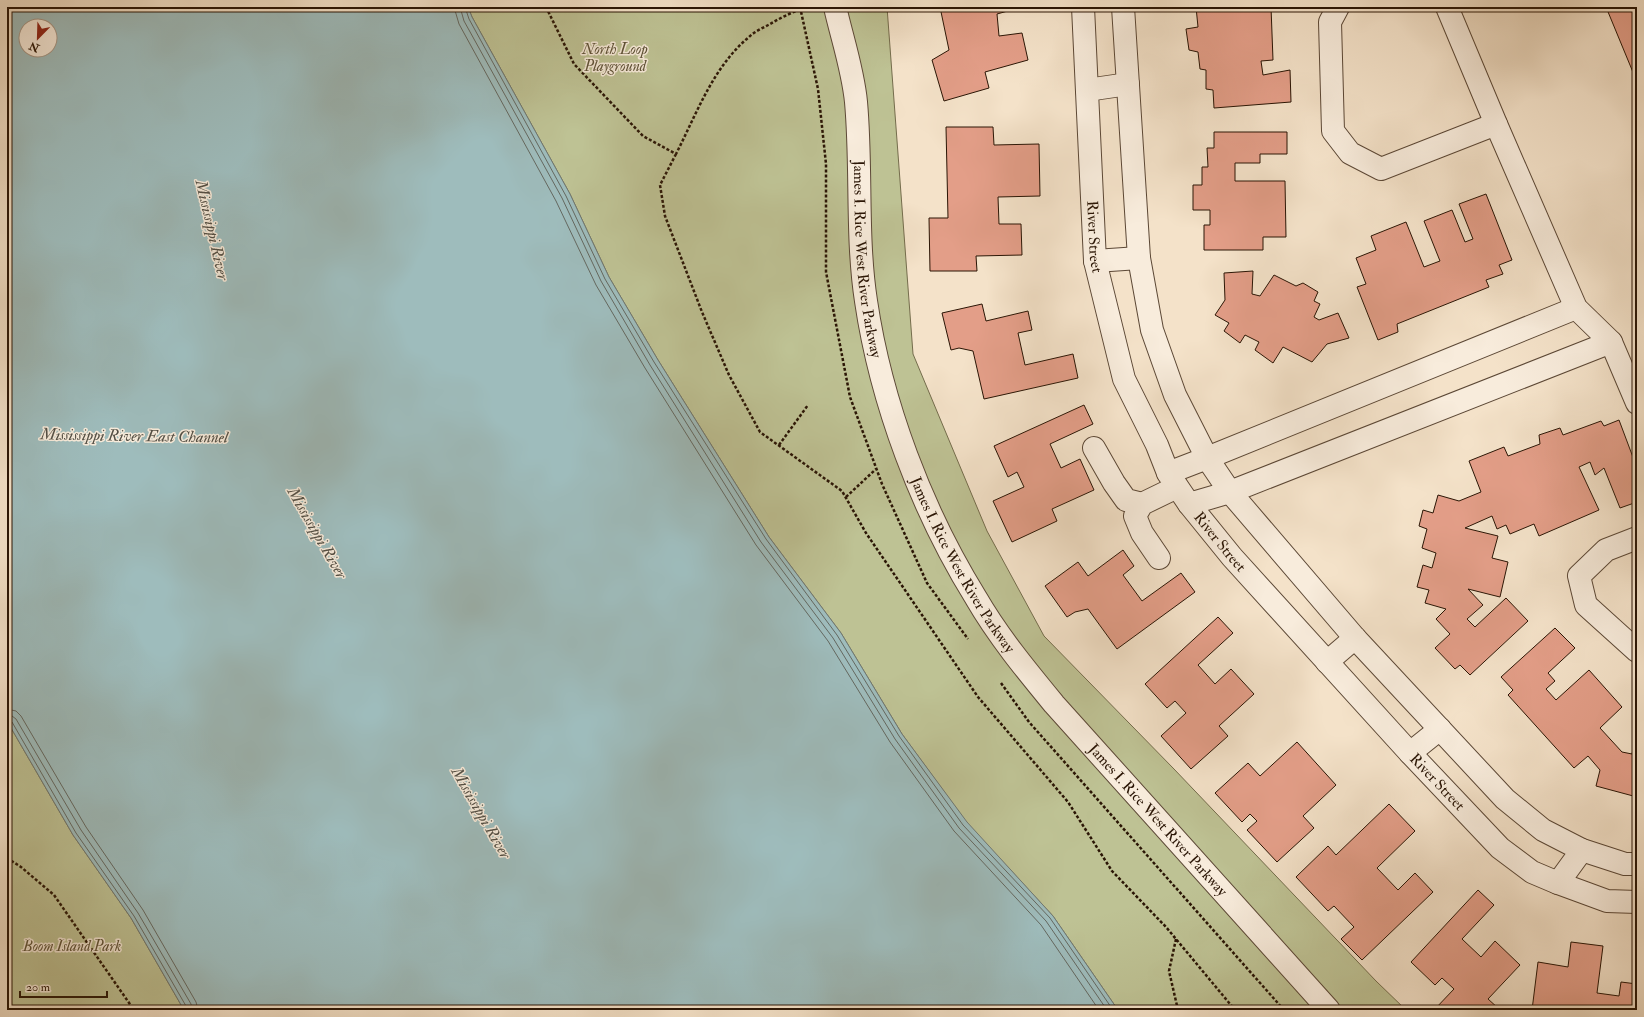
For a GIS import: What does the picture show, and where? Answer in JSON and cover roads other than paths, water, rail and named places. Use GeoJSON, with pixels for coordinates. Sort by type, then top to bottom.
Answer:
{"type":"FeatureCollection","features":[{"type":"Feature","properties":{"kind":"street","name":"James I. Rice West River Parkway"},"geometry":{"type":"LineString","coordinates":[[835,7],[856,101],[862,255],[866,300],[882,377],[906,454],[937,528],[976,599],[1022,666],[1064,716],[1329,1010]]}},
{"type":"Feature","properties":{"kind":"street","name":"River Street"},"geometry":{"type":"LineString","coordinates":[[1083,7],[1095,261],[1124,378],[1178,488],[1232,557],[1410,753],[1500,848],[1532,872],[1558,883],[1608,901],[1637,902]]}},
{"type":"Feature","properties":{"kind":"street"},"geometry":{"type":"LineString","coordinates":[[1124,7],[1139,258],[1152,330],[1175,395],[1207,458],[1230,492],[1355,638],[1505,799],[1543,830],[1582,850],[1625,864],[1637,864]]}},
{"type":"Feature","properties":{"kind":"street"},"geometry":{"type":"LineString","coordinates":[[1338,7],[1330,22],[1333,131],[1350,153],[1381,169],[1496,124]]}},
{"type":"Feature","properties":{"kind":"street"},"geometry":{"type":"LineString","coordinates":[[1448,7],[1496,124],[1576,308],[1611,342],[1637,403]]}},
{"type":"Feature","properties":{"kind":"street"},"geometry":{"type":"LineString","coordinates":[[1087,90],[1128,84]]}},
{"type":"Feature","properties":{"kind":"street"},"geometry":{"type":"LineString","coordinates":[[1095,261],[1139,258]]}},
{"type":"Feature","properties":{"kind":"street"},"geometry":{"type":"LineString","coordinates":[[1159,558],[1142,533],[1135,516],[1142,504],[1178,488],[1207,458],[1576,308]]}},
{"type":"Feature","properties":{"kind":"street"},"geometry":{"type":"LineString","coordinates":[[1178,488],[1230,492],[1611,342]]}},
{"type":"Feature","properties":{"kind":"street"},"geometry":{"type":"LineString","coordinates":[[1094,448],[1114,483],[1126,500],[1142,504]]}},
{"type":"Feature","properties":{"kind":"street"},"geometry":{"type":"LineString","coordinates":[[1637,538],[1606,550],[1580,576],[1586,605],[1637,651]]}},
{"type":"Feature","properties":{"kind":"street"},"geometry":{"type":"LineString","coordinates":[[1328,662],[1355,638]]}},
{"type":"Feature","properties":{"kind":"street"},"geometry":{"type":"LineString","coordinates":[[1410,753],[1440,729]]}},
{"type":"Feature","properties":{"kind":"street"},"geometry":{"type":"LineString","coordinates":[[1558,883],[1582,850]]}},
{"type":"Feature","properties":{"kind":"water"},"geometry":{"type":"Polygon","coordinates":[[[7,7],[468,7],[472,17],[570,194],[609,277],[658,360],[769,537],[841,633],[902,734],[967,822],[1053,916],[1118,1010],[184,1010],[131,918],[73,835],[7,721],[7,7]]]}},
{"type":"Feature","properties":{"kind":"park label","name":"North Loop Playground"},"geometry":{"type":"Point","coordinates":[615,58]}},
{"type":"Feature","properties":{"kind":"park label","name":"Boom Island Park"},"geometry":{"type":"Point","coordinates":[72,946]}},
{"type":"Feature","properties":{"kind":"water label","name":"Mississippi River"},"geometry":{"type":"Point","coordinates":[212,230]}},
{"type":"Feature","properties":{"kind":"water label","name":"Mississippi River East Channel"},"geometry":{"type":"Point","coordinates":[134,436]}},
{"type":"Feature","properties":{"kind":"water label","name":"Mississippi River"},"geometry":{"type":"Point","coordinates":[317,533]}},
{"type":"Feature","properties":{"kind":"water label","name":"Mississippi River"},"geometry":{"type":"Point","coordinates":[481,813]}}]}
